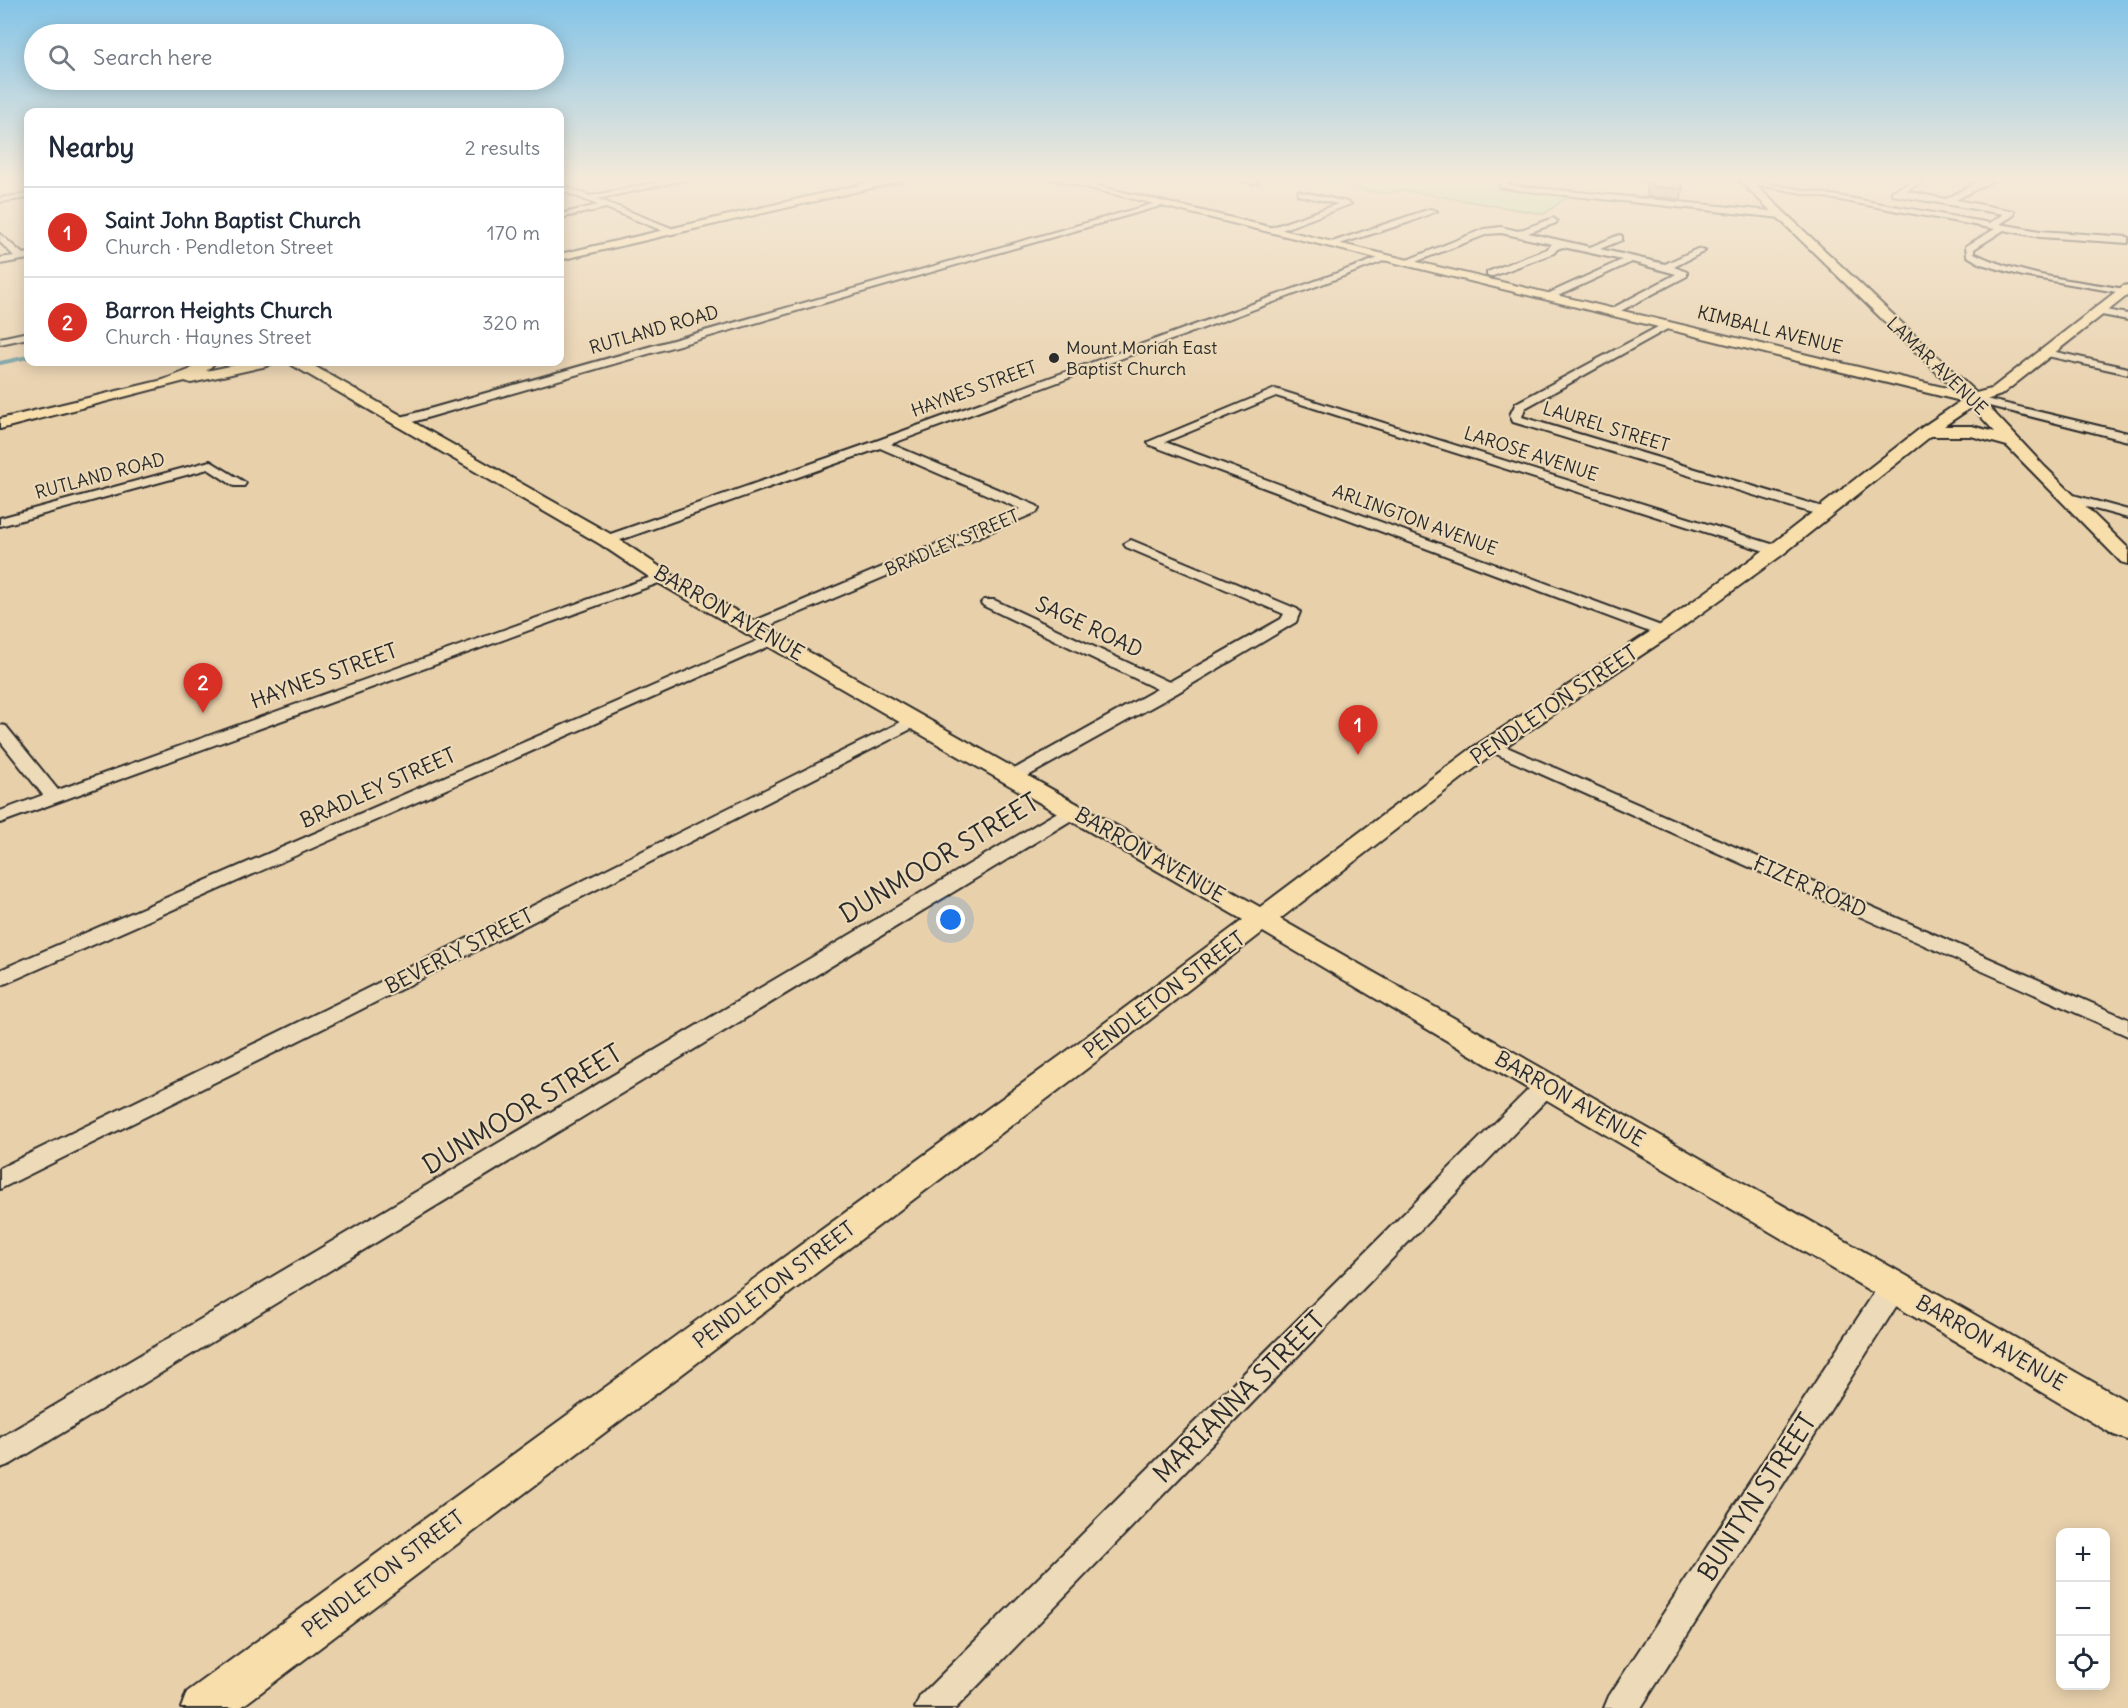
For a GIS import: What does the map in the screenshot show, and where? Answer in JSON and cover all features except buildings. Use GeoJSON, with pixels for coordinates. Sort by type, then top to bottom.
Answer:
{"type":"FeatureCollection","features":[{"type":"Feature","properties":{"kind":"main road","name":"KIMBALL AVENUE"},"geometry":{"type":"LineString","coordinates":[[1387,258],[1973,399]]}},
{"type":"Feature","properties":{"kind":"main road","name":"LAMAR AVENUE"},"geometry":{"type":"LineString","coordinates":[[1826,258],[1973,399],[2012,442],[2128,558]]}},
{"type":"Feature","properties":{"kind":"main road","name":"PENDLETON STREET"},"geometry":{"type":"LineString","coordinates":[[203,1708],[1263,920],[1491,745],[1663,632],[1776,550],[1934,426],[1973,399],[1996,392],[2126,291]]}},
{"type":"Feature","properties":{"kind":"main road"},"geometry":{"type":"LineString","coordinates":[[176,381],[204,366]]}},
{"type":"Feature","properties":{"kind":"main road"},"geometry":{"type":"LineString","coordinates":[[0,424],[248,366]]}},
{"type":"Feature","properties":{"kind":"main road","name":"BARRON AVENUE"},"geometry":{"type":"LineString","coordinates":[[307,366],[398,422],[607,540],[662,577],[1263,920],[2128,1422]]}},
{"type":"Feature","properties":{"kind":"main road"},"geometry":{"type":"LineString","coordinates":[[1879,376],[1940,403],[1943,409],[1934,426],[1972,431],[2012,442]]}},
{"type":"Feature","properties":{"kind":"street"},"geometry":{"type":"LineString","coordinates":[[0,261],[16,258]]}},
{"type":"Feature","properties":{"kind":"street","name":"RUTLAND ROAD"},"geometry":{"type":"LineString","coordinates":[[398,422],[975,258]]}},
{"type":"Feature","properties":{"kind":"street","name":"HAYNES STREET"},"geometry":{"type":"LineString","coordinates":[[607,540],[880,444],[1387,258]]}},
{"type":"Feature","properties":{"kind":"street"},"geometry":{"type":"LineString","coordinates":[[1407,262],[1418,258]]}},
{"type":"Feature","properties":{"kind":"street"},"geometry":{"type":"LineString","coordinates":[[1490,274],[1533,258]]}},
{"type":"Feature","properties":{"kind":"street"},"geometry":{"type":"LineString","coordinates":[[1613,312],[1684,274],[1666,267],[1623,258]]}},
{"type":"Feature","properties":{"kind":"street"},"geometry":{"type":"LineString","coordinates":[[1666,267],[1686,258]]}},
{"type":"Feature","properties":{"kind":"street"},"geometry":{"type":"LineString","coordinates":[[1976,258],[1982,262],[2008,269],[2126,291]]}},
{"type":"Feature","properties":{"kind":"street"},"geometry":{"type":"LineString","coordinates":[[1550,297],[1632,260]]}},
{"type":"Feature","properties":{"kind":"street"},"geometry":{"type":"LineString","coordinates":[[2100,312],[2128,317]]}},
{"type":"Feature","properties":{"kind":"street","name":"LAUREL STREET"},"geometry":{"type":"LineString","coordinates":[[1667,325],[1520,406],[1516,415],[1517,419],[1824,512]]}},
{"type":"Feature","properties":{"kind":"street"},"geometry":{"type":"LineString","coordinates":[[0,341],[24,336]]}},
{"type":"Feature","properties":{"kind":"street"},"geometry":{"type":"LineString","coordinates":[[2047,353],[2128,371]]}},
{"type":"Feature","properties":{"kind":"street","name":"ARLINGTON AVENUE"},"geometry":{"type":"LineString","coordinates":[[1275,392],[1154,442],[1663,632]]}},
{"type":"Feature","properties":{"kind":"street","name":"LAROSE AVENUE"},"geometry":{"type":"LineString","coordinates":[[1275,392],[1776,550]]}},
{"type":"Feature","properties":{"kind":"street","name":"KIMBALL AVENUE"},"geometry":{"type":"LineString","coordinates":[[1973,399],[2128,437]]}},
{"type":"Feature","properties":{"kind":"street","name":"BRADLEY STREET"},"geometry":{"type":"LineString","coordinates":[[753,627],[1032,509],[880,444]]}},
{"type":"Feature","properties":{"kind":"street","name":"RUTLAND ROAD"},"geometry":{"type":"LineString","coordinates":[[0,522],[210,465],[239,483]]}},
{"type":"Feature","properties":{"kind":"street"},"geometry":{"type":"LineString","coordinates":[[2066,497],[2128,514]]}},
{"type":"Feature","properties":{"kind":"street","name":"DUNMOOR STREET"},"geometry":{"type":"LineString","coordinates":[[1013,777],[1288,622],[1292,612],[1131,544]]}},
{"type":"Feature","properties":{"kind":"street","name":"HAYNES STREET"},"geometry":{"type":"LineString","coordinates":[[0,817],[662,577]]}},
{"type":"Feature","properties":{"kind":"street","name":"SAGE ROAD"},"geometry":{"type":"LineString","coordinates":[[989,603],[1171,689]]}},
{"type":"Feature","properties":{"kind":"street","name":"BRADLEY STREET"},"geometry":{"type":"LineString","coordinates":[[0,979],[773,639]]}},
{"type":"Feature","properties":{"kind":"street","name":"BEVERLY STREET"},"geometry":{"type":"LineString","coordinates":[[0,1179],[358,1002],[915,720]]}},
{"type":"Feature","properties":{"kind":"street"},"geometry":{"type":"LineString","coordinates":[[0,730],[54,797]]}},
{"type":"Feature","properties":{"kind":"street","name":"FIZER ROAD"},"geometry":{"type":"LineString","coordinates":[[1491,745],[2128,1028]]}},
{"type":"Feature","properties":{"kind":"street","name":"DUNMOOR STREET"},"geometry":{"type":"LineString","coordinates":[[0,1454],[1073,811]]}},
{"type":"Feature","properties":{"kind":"street","name":"MARIANNA STREET"},"geometry":{"type":"LineString","coordinates":[[932,1708],[1546,1086]]}},
{"type":"Feature","properties":{"kind":"street","name":"BUNTYN STREET"},"geometry":{"type":"LineString","coordinates":[[1621,1708],[1894,1286]]}},
{"type":"Feature","properties":{"kind":"waterway"},"geometry":{"type":"LineString","coordinates":[[0,363],[24,358]]}},
{"type":"Feature","properties":{"kind":"place","name":"Mount Moriah East Baptist Church"},"geometry":{"type":"Point","coordinates":[1054,358]}},
{"type":"Feature","properties":{"kind":"place","name":"Barron Heights Church"},"geometry":{"type":"Point","coordinates":[203,713]}},
{"type":"Feature","properties":{"kind":"place","name":"Saint John Baptist Church"},"geometry":{"type":"Point","coordinates":[1358,755]}}]}
